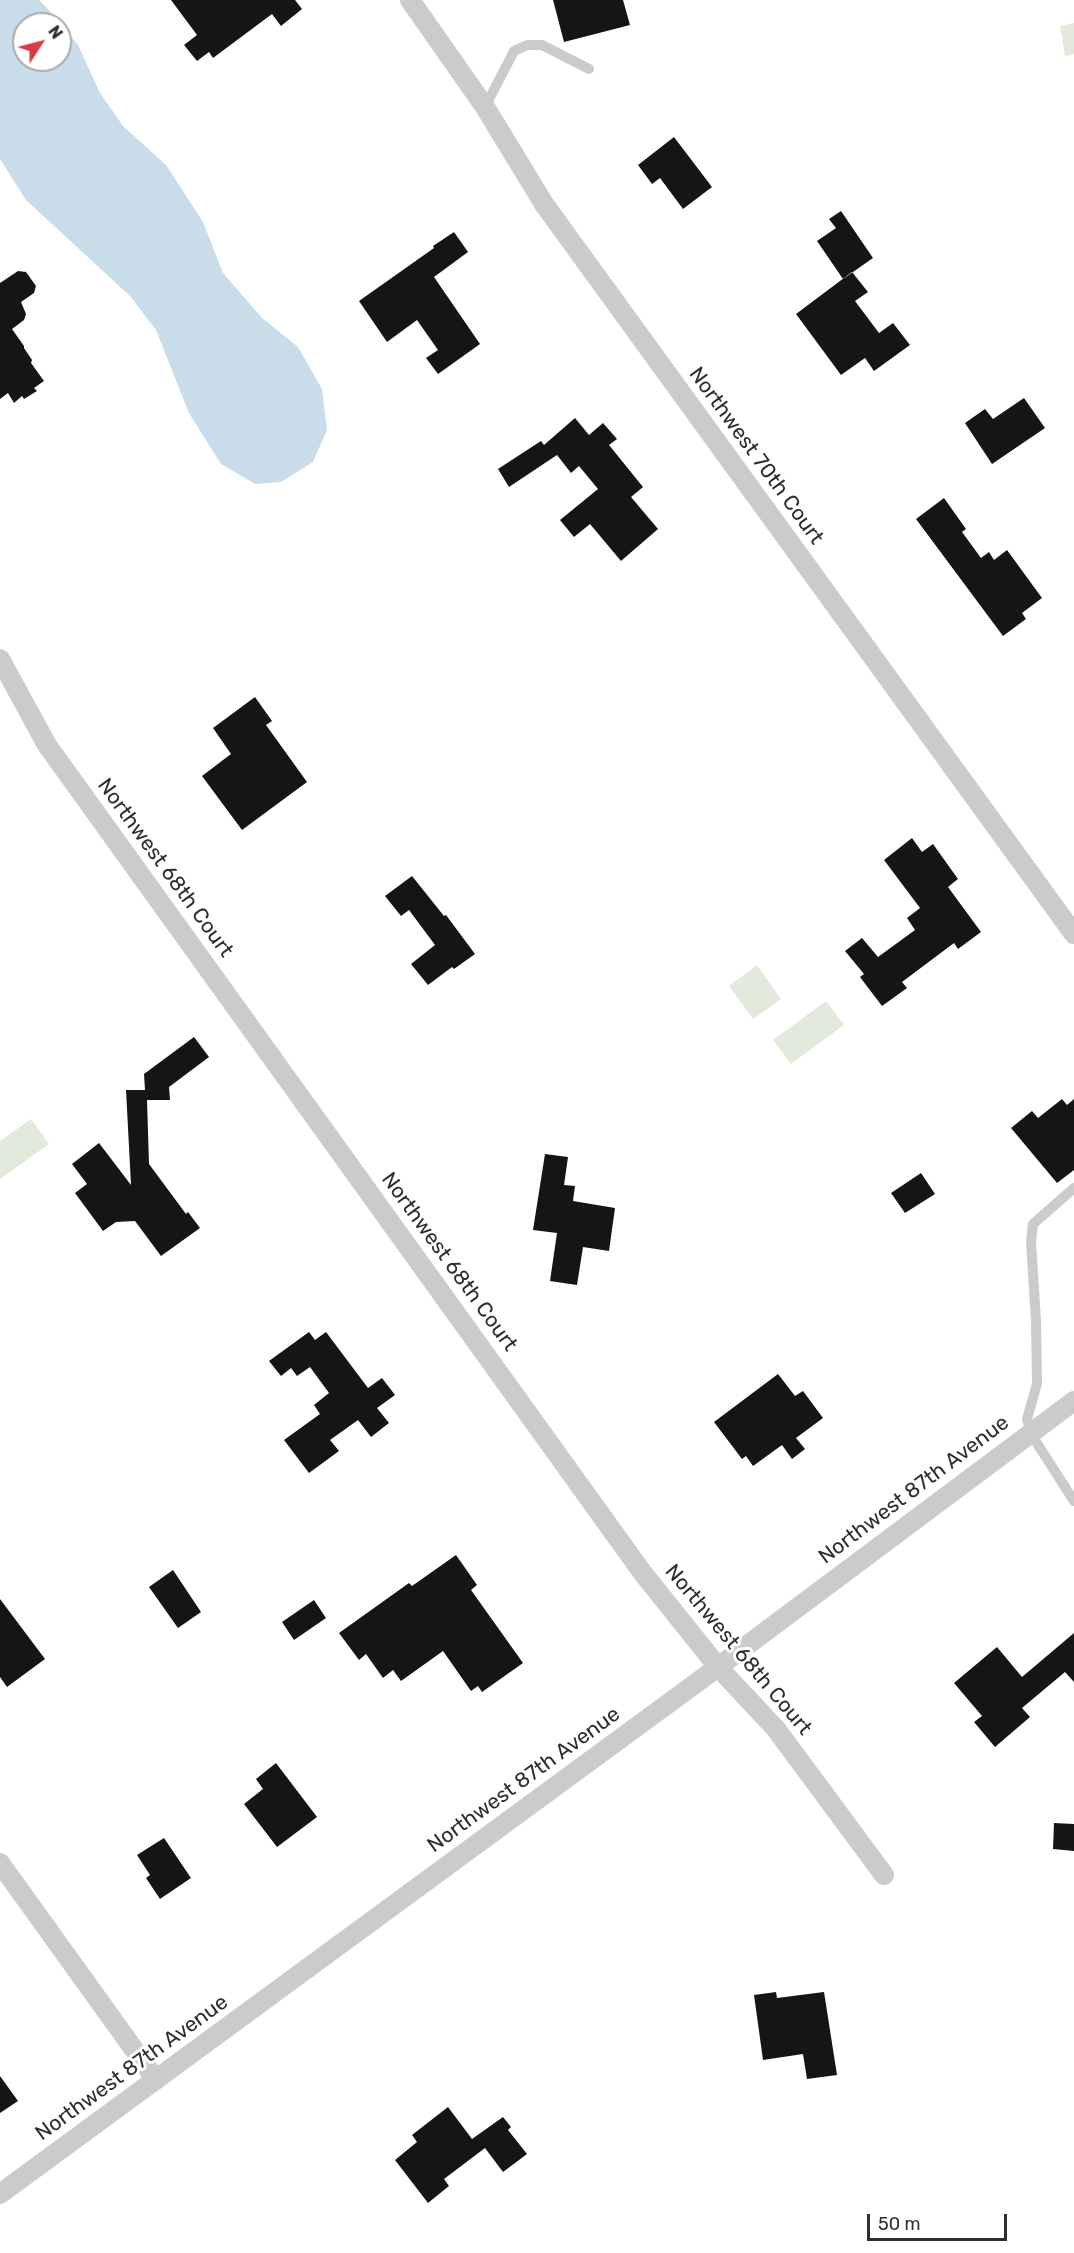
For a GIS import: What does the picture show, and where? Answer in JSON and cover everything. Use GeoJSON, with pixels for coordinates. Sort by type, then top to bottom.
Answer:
{"type":"FeatureCollection","features":[{"type":"Feature","properties":{"kind":"street","name":"Northwest 70th Court"},"geometry":{"type":"LineString","coordinates":[[410,0],[486,107],[544,204],[1074,934]]}},
{"type":"Feature","properties":{"kind":"street","name":"Northwest 68th Court"},"geometry":{"type":"LineString","coordinates":[[0,659],[47,745],[642,1572],[718,1667],[776,1729],[884,1875]]}},
{"type":"Feature","properties":{"kind":"street","name":"Northwest 87th Avenue"},"geometry":{"type":"LineString","coordinates":[[0,2194],[718,1667],[1074,1401]]}},
{"type":"Feature","properties":{"kind":"street"},"geometry":{"type":"LineString","coordinates":[[0,1863],[156,2080]]}},
{"type":"Feature","properties":{"kind":"lane"},"geometry":{"type":"LineString","coordinates":[[486,107],[514,51],[527,45],[542,45],[589,69]]}},
{"type":"Feature","properties":{"kind":"lane"},"geometry":{"type":"LineString","coordinates":[[1074,1188],[1033,1224],[1031,1242],[1037,1384],[1027,1419],[1030,1434],[1074,1501]]}},
{"type":"Feature","properties":{"kind":"shaded area"},"geometry":{"type":"Polygon","coordinates":[[[1074,23],[1074,54],[1065,56],[1060,26],[1074,23]]]}},
{"type":"Feature","properties":{"kind":"shaded area"},"geometry":{"type":"Polygon","coordinates":[[[757,965],[781,999],[753,1019],[729,986],[757,965]]]}},
{"type":"Feature","properties":{"kind":"shaded area"},"geometry":{"type":"Polygon","coordinates":[[[826,1001],[844,1025],[791,1064],[773,1040],[826,1001]]]}},
{"type":"Feature","properties":{"kind":"shaded area"},"geometry":{"type":"Polygon","coordinates":[[[31,1119],[49,1144],[0,1179],[0,1141],[31,1119]]]}},
{"type":"Feature","properties":{"kind":"water"},"geometry":{"type":"Polygon","coordinates":[[[0,0],[39,0],[50,12],[12,12],[12,72],[72,72],[72,38],[78,45],[100,93],[123,126],[166,165],[203,222],[223,273],[262,318],[298,347],[322,389],[327,430],[313,462],[281,482],[255,484],[221,464],[189,413],[156,330],[130,296],[26,200],[0,159],[0,0]]]}},
{"type":"Feature","properties":{"kind":"building"},"geometry":{"type":"Polygon","coordinates":[[[171,0],[295,0],[302,9],[281,26],[272,14],[213,58],[209,52],[197,61],[184,45],[197,35],[171,0]]]}},
{"type":"Feature","properties":{"kind":"building"},"geometry":{"type":"Polygon","coordinates":[[[553,0],[623,0],[630,25],[564,42],[553,0]]]}},
{"type":"Feature","properties":{"kind":"building"},"geometry":{"type":"Polygon","coordinates":[[[674,137],[712,187],[683,209],[660,178],[652,184],[638,165],[674,137]]]}},
{"type":"Feature","properties":{"kind":"building"},"geometry":{"type":"Polygon","coordinates":[[[841,211],[873,258],[843,279],[817,241],[836,228],[829,219],[841,211]]]}},
{"type":"Feature","properties":{"kind":"building"},"geometry":{"type":"Polygon","coordinates":[[[454,232],[468,252],[434,277],[480,344],[438,374],[426,358],[438,350],[417,320],[387,342],[359,301],[454,232]]]}},
{"type":"Feature","properties":{"kind":"building"},"geometry":{"type":"Polygon","coordinates":[[[18,271],[26,272],[36,286],[34,293],[21,302],[26,314],[24,320],[12,329],[44,381],[34,388],[37,391],[24,399],[22,396],[14,403],[8,393],[0,399],[0,283],[18,271]]]}},
{"type":"Feature","properties":{"kind":"building"},"geometry":{"type":"Polygon","coordinates":[[[852,272],[868,292],[855,301],[879,333],[893,323],[910,345],[874,371],[865,358],[841,375],[796,314],[852,272]]]}},
{"type":"Feature","properties":{"kind":"building"},"geometry":{"type":"Polygon","coordinates":[[[1024,398],[1045,428],[992,464],[965,423],[985,409],[993,419],[1024,398]]]}},
{"type":"Feature","properties":{"kind":"building"},"geometry":{"type":"Polygon","coordinates":[[[575,418],[589,435],[603,423],[617,439],[609,445],[643,487],[631,497],[658,529],[621,561],[590,524],[574,537],[560,520],[598,489],[579,466],[571,473],[557,455],[509,487],[498,469],[541,441],[544,445],[575,418]]]}},
{"type":"Feature","properties":{"kind":"building"},"geometry":{"type":"Polygon","coordinates":[[[944,498],[966,529],[962,532],[981,558],[989,552],[994,560],[1007,550],[1042,598],[1022,613],[1026,619],[1003,636],[916,519],[944,498]]]}},
{"type":"Feature","properties":{"kind":"building"},"geometry":{"type":"Polygon","coordinates":[[[255,697],[272,721],[266,725],[307,782],[242,830],[202,776],[231,754],[213,728],[255,697]]]}},
{"type":"Feature","properties":{"kind":"building"},"geometry":{"type":"Polygon","coordinates":[[[912,838],[922,852],[933,844],[958,879],[948,887],[981,932],[958,949],[954,943],[902,982],[907,988],[882,1006],[860,977],[864,974],[845,951],[862,938],[878,957],[915,930],[907,918],[920,908],[884,860],[912,838]]]}},
{"type":"Feature","properties":{"kind":"building"},"geometry":{"type":"Polygon","coordinates":[[[412,876],[444,916],[446,915],[475,954],[454,969],[452,967],[428,985],[411,964],[435,945],[409,910],[401,916],[385,896],[412,876]]]}},
{"type":"Feature","properties":{"kind":"building"},"geometry":{"type":"Polygon","coordinates":[[[194,1037],[209,1057],[169,1087],[170,1100],[147,1100],[149,1164],[186,1214],[188,1212],[200,1228],[161,1256],[135,1221],[116,1222],[103,1231],[75,1193],[87,1184],[72,1164],[99,1143],[131,1185],[126,1090],[145,1090],[144,1074],[194,1037]]]}},
{"type":"Feature","properties":{"kind":"building"},"geometry":{"type":"Polygon","coordinates":[[[1062,1099],[1067,1105],[1074,1099],[1074,1170],[1057,1183],[1011,1128],[1032,1111],[1038,1118],[1062,1099]]]}},
{"type":"Feature","properties":{"kind":"building"},"geometry":{"type":"Polygon","coordinates":[[[545,1154],[568,1157],[564,1185],[575,1186],[573,1201],[615,1208],[609,1251],[583,1247],[577,1285],[550,1281],[557,1233],[533,1230],[545,1154]]]}},
{"type":"Feature","properties":{"kind":"building"},"geometry":{"type":"Polygon","coordinates":[[[921,1173],[935,1194],[905,1213],[891,1193],[921,1173]]]}},
{"type":"Feature","properties":{"kind":"building"},"geometry":{"type":"Polygon","coordinates":[[[309,1332],[315,1340],[326,1332],[368,1388],[382,1378],[395,1395],[377,1408],[389,1423],[371,1437],[358,1420],[330,1440],[339,1451],[309,1473],[284,1440],[320,1414],[314,1405],[329,1393],[310,1367],[297,1376],[291,1368],[281,1376],[269,1361],[309,1332]]]}},
{"type":"Feature","properties":{"kind":"building"},"geometry":{"type":"Polygon","coordinates":[[[778,1374],[795,1396],[803,1391],[823,1418],[796,1438],[805,1449],[792,1459],[782,1445],[753,1466],[746,1456],[742,1459],[714,1422],[778,1374]]]}},
{"type":"Feature","properties":{"kind":"building"},"geometry":{"type":"Polygon","coordinates":[[[456,1555],[477,1585],[471,1590],[523,1663],[482,1692],[478,1686],[471,1691],[443,1651],[401,1681],[393,1670],[383,1678],[366,1654],[359,1660],[339,1633],[409,1583],[412,1586],[456,1555]]]}},
{"type":"Feature","properties":{"kind":"building"},"geometry":{"type":"Polygon","coordinates":[[[173,1570],[201,1612],[178,1628],[149,1587],[173,1570]]]}},
{"type":"Feature","properties":{"kind":"building"},"geometry":{"type":"Polygon","coordinates":[[[0,1599],[45,1659],[7,1687],[0,1677],[0,1599]]]}},
{"type":"Feature","properties":{"kind":"building"},"geometry":{"type":"Polygon","coordinates":[[[314,1600],[326,1618],[294,1640],[282,1622],[314,1600]]]}},
{"type":"Feature","properties":{"kind":"building"},"geometry":{"type":"Polygon","coordinates":[[[1074,1633],[1074,1682],[1065,1672],[1022,1708],[1030,1717],[995,1747],[974,1722],[982,1716],[954,1683],[997,1647],[1022,1677],[1074,1633]]]}},
{"type":"Feature","properties":{"kind":"building"},"geometry":{"type":"Polygon","coordinates":[[[276,1763],[317,1817],[277,1847],[244,1804],[263,1789],[256,1779],[276,1763]]]}},
{"type":"Feature","properties":{"kind":"building"},"geometry":{"type":"Polygon","coordinates":[[[1054,1823],[1074,1824],[1074,1851],[1053,1849],[1054,1823]]]}},
{"type":"Feature","properties":{"kind":"building"},"geometry":{"type":"Polygon","coordinates":[[[164,1838],[191,1878],[160,1899],[146,1878],[150,1875],[137,1855],[164,1838]]]}},
{"type":"Feature","properties":{"kind":"building"},"geometry":{"type":"Polygon","coordinates":[[[776,1992],[777,1998],[824,1992],[837,2075],[807,2079],[803,2054],[763,2060],[754,1995],[776,1992]]]}},
{"type":"Feature","properties":{"kind":"building"},"geometry":{"type":"Polygon","coordinates":[[[0,2076],[18,2101],[0,2113],[0,2076]]]}},
{"type":"Feature","properties":{"kind":"building"},"geometry":{"type":"Polygon","coordinates":[[[448,2107],[472,2139],[503,2117],[511,2127],[508,2130],[527,2154],[503,2172],[485,2148],[444,2179],[449,2186],[428,2203],[395,2160],[417,2142],[412,2135],[448,2107]]]}}]}
